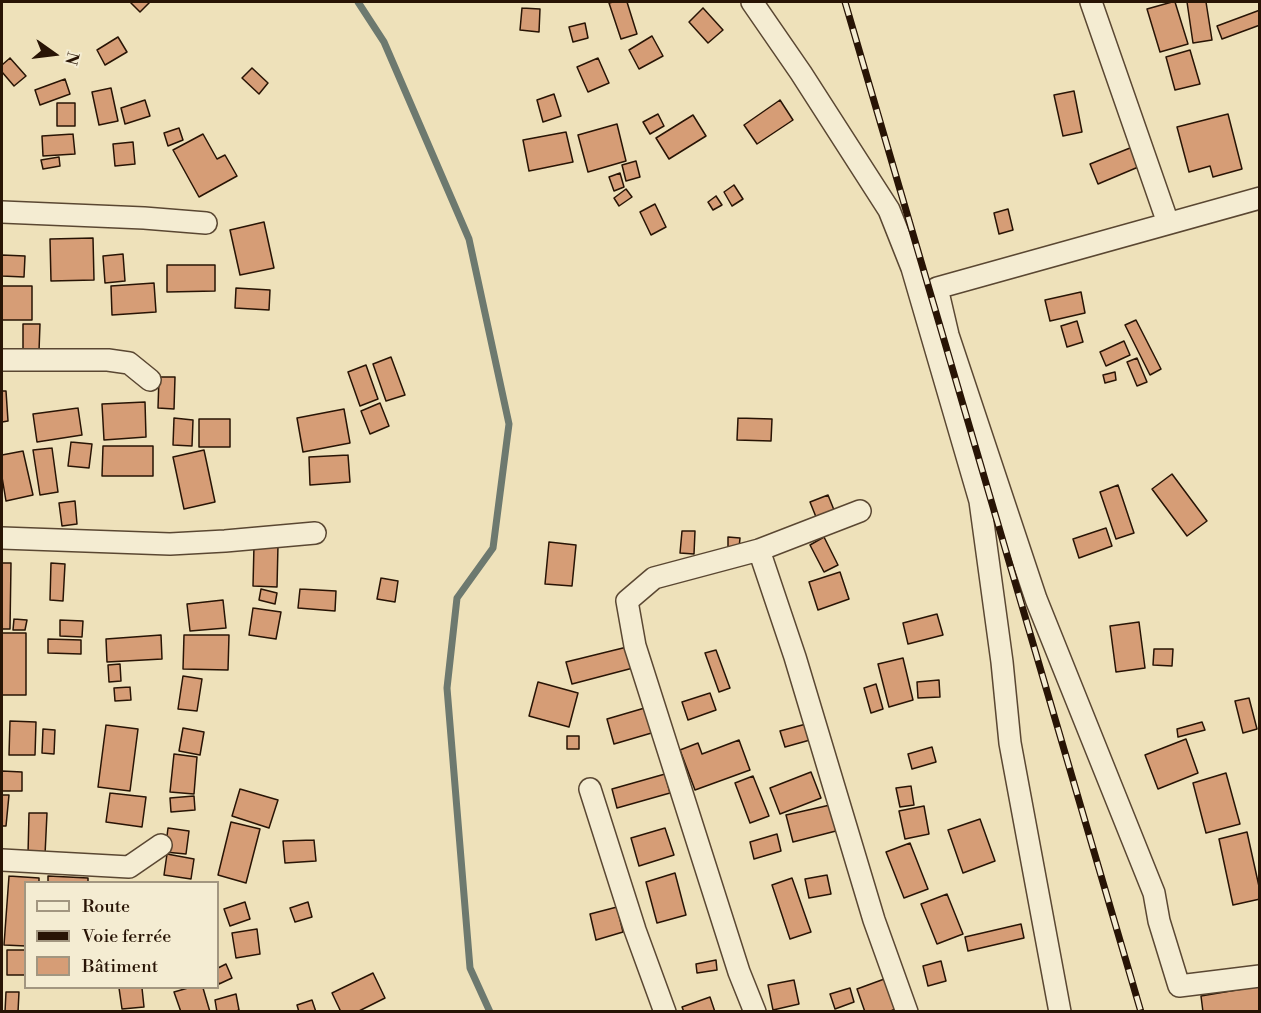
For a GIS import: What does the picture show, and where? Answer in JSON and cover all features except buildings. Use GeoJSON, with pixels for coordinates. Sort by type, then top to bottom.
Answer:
{"type":"FeatureCollection","features":[{"type":"Feature","properties":{"kind":"street"},"geometry":{"type":"LineString","coordinates":[[752,2],[801,73],[889,210],[912,268],[980,501],[1002,662],[1010,743],[1058,1011]]}},
{"type":"Feature","properties":{"kind":"street"},"geometry":{"type":"LineString","coordinates":[[1091,2],[1168,223]]}},
{"type":"Feature","properties":{"kind":"street"},"geometry":{"type":"LineString","coordinates":[[1260,198],[937,288],[948,335],[1036,599],[1154,893],[1159,921],[1179,986],[1260,976]]}},
{"type":"Feature","properties":{"kind":"street"},"geometry":{"type":"LineString","coordinates":[[2,212],[206,223]]}},
{"type":"Feature","properties":{"kind":"street"},"geometry":{"type":"LineString","coordinates":[[2,360],[108,360],[129,363],[150,380]]}},
{"type":"Feature","properties":{"kind":"street"},"geometry":{"type":"LineString","coordinates":[[755,1011],[739,972],[635,646],[627,601],[654,578],[759,550],[860,511]]}},
{"type":"Feature","properties":{"kind":"street"},"geometry":{"type":"LineString","coordinates":[[2,538],[170,544],[315,533]]}},
{"type":"Feature","properties":{"kind":"street"},"geometry":{"type":"LineString","coordinates":[[759,550],[795,657],[874,920],[908,1011]]}},
{"type":"Feature","properties":{"kind":"street"},"geometry":{"type":"LineString","coordinates":[[591,789],[635,930],[665,1011]]}},
{"type":"Feature","properties":{"kind":"street"},"geometry":{"type":"LineString","coordinates":[[2,860],[129,867],[161,845]]}},
{"type":"Feature","properties":{"kind":"waterway"},"geometry":{"type":"LineString","coordinates":[[358,2],[384,42],[469,239],[509,424],[493,548],[457,598],[447,688],[470,968],[490,1012]]}},
{"type":"Feature","properties":{"kind":"railway"},"geometry":{"type":"LineString","coordinates":[[845,2],[1141,1012]]}}]}
